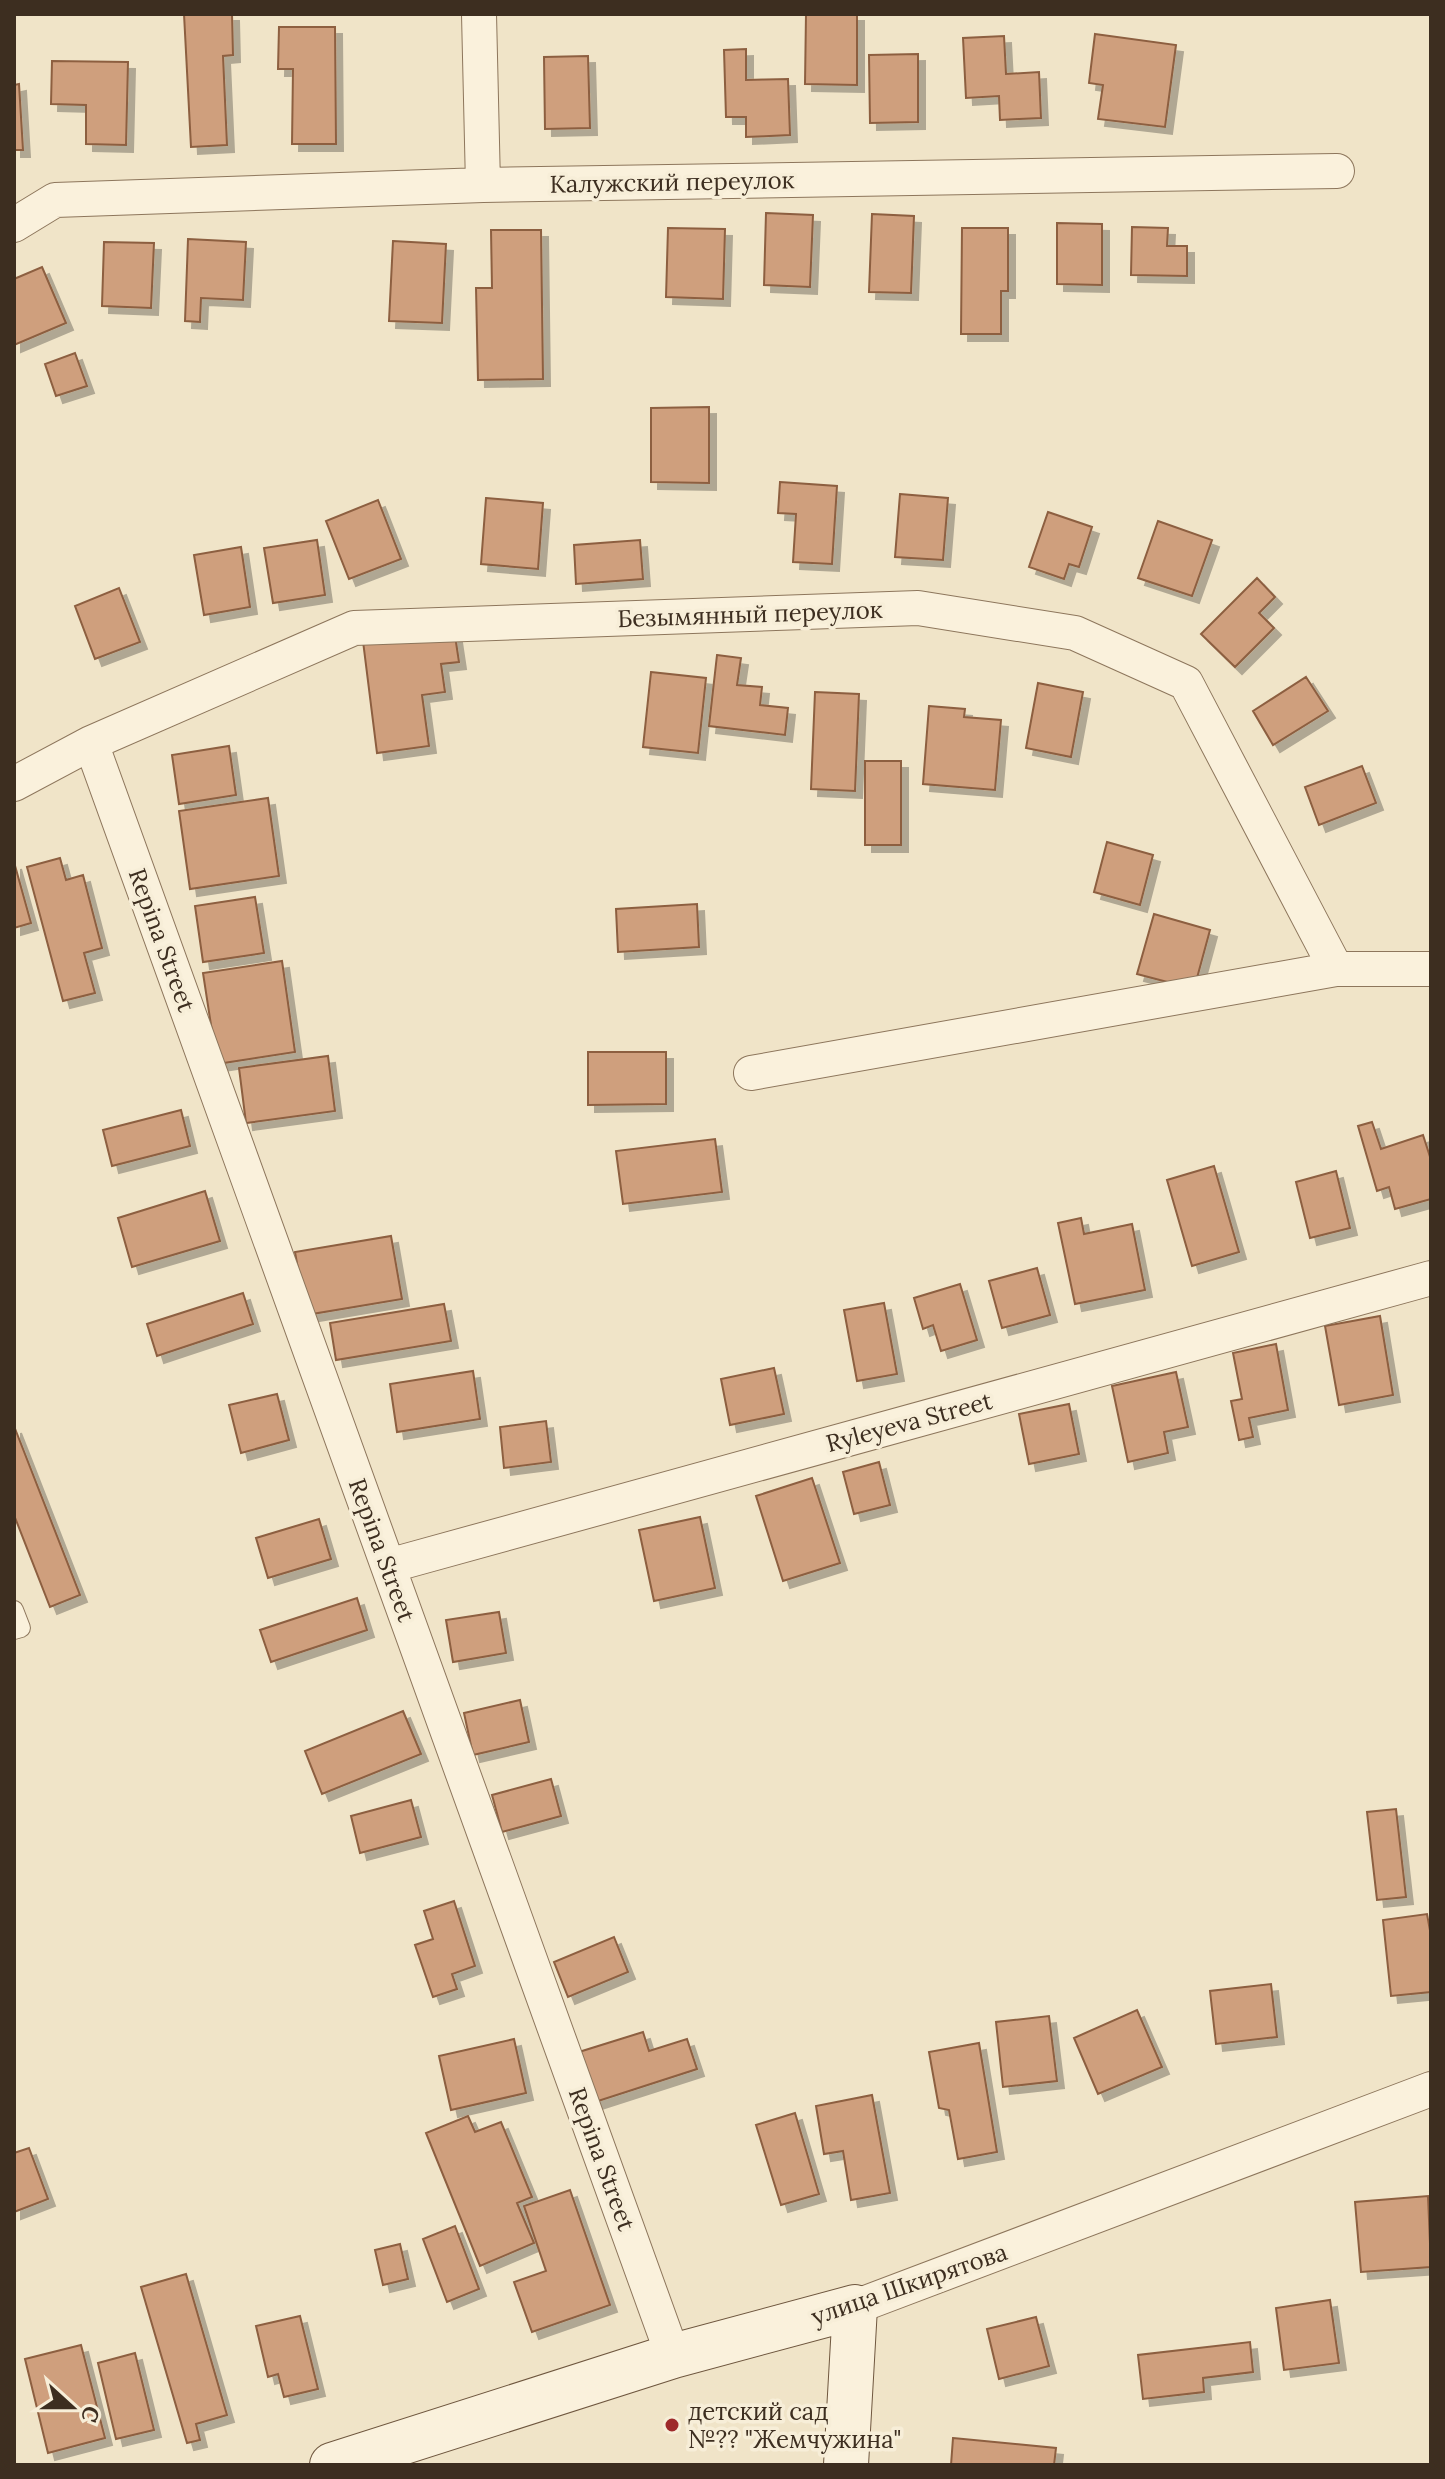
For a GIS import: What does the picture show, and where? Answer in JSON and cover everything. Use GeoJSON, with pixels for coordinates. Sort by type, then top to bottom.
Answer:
{"type":"FeatureCollection","features":[{"type":"Feature","properties":{"kind":"street"},"geometry":{"type":"LineString","coordinates":[[479,14],[483,185]]}},
{"type":"Feature","properties":{"kind":"street","name":"Калужский переулок"},"geometry":{"type":"LineString","coordinates":[[14,225],[55,200],[483,185],[1337,171]]}},
{"type":"Feature","properties":{"kind":"street","name":"Безымянный переулок"},"geometry":{"type":"LineString","coordinates":[[14,784],[91,743],[354,628],[918,608],[1075,633],[1186,683],[1336,969]]}},
{"type":"Feature","properties":{"kind":"street","name":"Repina Street"},"geometry":{"type":"LineString","coordinates":[[91,743],[673,2356]]}},
{"type":"Feature","properties":{"kind":"street"},"geometry":{"type":"LineString","coordinates":[[751,1073],[1336,969],[1431,969]]}},
{"type":"Feature","properties":{"kind":"street","name":"Ryleyeva Street"},"geometry":{"type":"LineString","coordinates":[[388,1566],[1431,1278]]}},
{"type":"Feature","properties":{"kind":"street","name":"улица Шкирятова"},"geometry":{"type":"LineString","coordinates":[[332,2465],[673,2356],[855,2307],[1431,2089]]}},
{"type":"Feature","properties":{"kind":"street"},"geometry":{"type":"LineString","coordinates":[[846,2465],[855,2307]]}},
{"type":"Feature","properties":{"kind":"lane"},"geometry":{"type":"LineString","coordinates":[[14,1610],[21,1628],[14,1630]]}},
{"type":"Feature","properties":{"kind":"building"},"geometry":{"type":"Polygon","coordinates":[[[184,14],[232,14],[233,55],[223,56],[227,145],[191,147],[184,14]]]}},
{"type":"Feature","properties":{"kind":"building"},"geometry":{"type":"Polygon","coordinates":[[[806,14],[857,14],[857,85],[805,84],[806,14]]]}},
{"type":"Feature","properties":{"kind":"building"},"geometry":{"type":"Polygon","coordinates":[[[279,27],[335,27],[336,144],[292,144],[293,69],[278,69],[279,27]]]}},
{"type":"Feature","properties":{"kind":"building"},"geometry":{"type":"Polygon","coordinates":[[[1095,34],[1176,45],[1165,127],[1098,119],[1103,85],[1089,83],[1095,34]]]}},
{"type":"Feature","properties":{"kind":"building"},"geometry":{"type":"Polygon","coordinates":[[[1004,36],[1006,74],[1039,72],[1041,118],[1000,120],[999,96],[966,98],[963,38],[1004,36]]]}},
{"type":"Feature","properties":{"kind":"building"},"geometry":{"type":"Polygon","coordinates":[[[746,49],[746,80],[788,79],[790,135],[746,137],[746,117],[726,117],[724,50],[746,49]]]}},
{"type":"Feature","properties":{"kind":"building"},"geometry":{"type":"Polygon","coordinates":[[[918,54],[918,122],[870,123],[869,55],[918,54]]]}},
{"type":"Feature","properties":{"kind":"building"},"geometry":{"type":"Polygon","coordinates":[[[588,56],[590,128],[545,129],[544,57],[588,56]]]}},
{"type":"Feature","properties":{"kind":"building"},"geometry":{"type":"Polygon","coordinates":[[[52,61],[128,62],[126,145],[86,144],[86,105],[51,104],[52,61]]]}},
{"type":"Feature","properties":{"kind":"building"},"geometry":{"type":"Polygon","coordinates":[[[19,84],[23,150],[14,150],[14,85],[19,84]]]}},
{"type":"Feature","properties":{"kind":"building"},"geometry":{"type":"Polygon","coordinates":[[[766,213],[813,215],[810,287],[764,285],[766,213]]]}},
{"type":"Feature","properties":{"kind":"building"},"geometry":{"type":"Polygon","coordinates":[[[872,214],[914,216],[911,293],[869,292],[872,214]]]}},
{"type":"Feature","properties":{"kind":"building"},"geometry":{"type":"Polygon","coordinates":[[[1057,223],[1102,224],[1102,285],[1057,284],[1057,223]]]}},
{"type":"Feature","properties":{"kind":"building"},"geometry":{"type":"Polygon","coordinates":[[[1132,227],[1168,228],[1167,246],[1187,246],[1187,276],[1131,275],[1132,227]]]}},
{"type":"Feature","properties":{"kind":"building"},"geometry":{"type":"Polygon","coordinates":[[[668,228],[725,229],[723,299],[666,297],[668,228]]]}},
{"type":"Feature","properties":{"kind":"building"},"geometry":{"type":"Polygon","coordinates":[[[962,228],[1008,228],[1008,291],[1001,291],[1001,334],[961,334],[962,228]]]}},
{"type":"Feature","properties":{"kind":"building"},"geometry":{"type":"Polygon","coordinates":[[[491,230],[541,230],[543,379],[478,380],[476,288],[492,288],[491,230]]]}},
{"type":"Feature","properties":{"kind":"building"},"geometry":{"type":"Polygon","coordinates":[[[188,239],[246,242],[243,300],[201,298],[200,322],[185,321],[188,239]]]}},
{"type":"Feature","properties":{"kind":"building"},"geometry":{"type":"Polygon","coordinates":[[[393,241],[446,244],[442,323],[389,321],[393,241]]]}},
{"type":"Feature","properties":{"kind":"building"},"geometry":{"type":"Polygon","coordinates":[[[104,242],[154,243],[151,308],[102,306],[104,242]]]}},
{"type":"Feature","properties":{"kind":"building"},"geometry":{"type":"Polygon","coordinates":[[[42,267],[66,323],[14,345],[14,279],[42,267]]]}},
{"type":"Feature","properties":{"kind":"building"},"geometry":{"type":"Polygon","coordinates":[[[75,353],[87,386],[56,396],[45,364],[75,353]]]}},
{"type":"Feature","properties":{"kind":"building"},"geometry":{"type":"Polygon","coordinates":[[[709,407],[709,483],[651,482],[651,408],[709,407]]]}},
{"type":"Feature","properties":{"kind":"building"},"geometry":{"type":"Polygon","coordinates":[[[780,482],[837,486],[832,564],[793,562],[796,514],[778,513],[780,482]]]}},
{"type":"Feature","properties":{"kind":"building"},"geometry":{"type":"Polygon","coordinates":[[[900,494],[948,498],[943,560],[895,557],[900,494]]]}},
{"type":"Feature","properties":{"kind":"building"},"geometry":{"type":"Polygon","coordinates":[[[486,498],[543,503],[538,569],[481,564],[486,498]]]}},
{"type":"Feature","properties":{"kind":"building"},"geometry":{"type":"Polygon","coordinates":[[[378,500],[401,559],[349,579],[326,521],[378,500]]]}},
{"type":"Feature","properties":{"kind":"building"},"geometry":{"type":"Polygon","coordinates":[[[1048,512],[1092,527],[1079,567],[1069,564],[1064,579],[1029,567],[1048,512]]]}},
{"type":"Feature","properties":{"kind":"building"},"geometry":{"type":"Polygon","coordinates":[[[1158,521],[1212,540],[1192,596],[1138,578],[1158,521]]]}},
{"type":"Feature","properties":{"kind":"building"},"geometry":{"type":"Polygon","coordinates":[[[317,540],[325,595],[273,603],[264,548],[317,540]]]}},
{"type":"Feature","properties":{"kind":"building"},"geometry":{"type":"Polygon","coordinates":[[[640,540],[643,579],[576,584],[574,545],[640,540]]]}},
{"type":"Feature","properties":{"kind":"building"},"geometry":{"type":"Polygon","coordinates":[[[241,547],[250,607],[204,615],[194,555],[241,547]]]}},
{"type":"Feature","properties":{"kind":"building"},"geometry":{"type":"Polygon","coordinates":[[[1257,578],[1275,597],[1259,613],[1274,628],[1235,667],[1201,634],[1257,578]]]}},
{"type":"Feature","properties":{"kind":"building"},"geometry":{"type":"Polygon","coordinates":[[[119,588],[140,642],[95,659],[75,606],[119,588]]]}},
{"type":"Feature","properties":{"kind":"building"},"geometry":{"type":"Polygon","coordinates":[[[454,629],[459,662],[441,664],[445,692],[422,695],[429,746],[377,753],[363,641],[454,629]]]}},
{"type":"Feature","properties":{"kind":"building"},"geometry":{"type":"Polygon","coordinates":[[[717,655],[741,658],[737,685],[762,687],[760,705],[788,708],[785,735],[709,726],[717,655]]]}},
{"type":"Feature","properties":{"kind":"building"},"geometry":{"type":"Polygon","coordinates":[[[651,672],[706,678],[698,753],[643,747],[651,672]]]}},
{"type":"Feature","properties":{"kind":"building"},"geometry":{"type":"Polygon","coordinates":[[[1306,677],[1328,711],[1273,745],[1253,711],[1306,677]]]}},
{"type":"Feature","properties":{"kind":"building"},"geometry":{"type":"Polygon","coordinates":[[[1038,683],[1083,692],[1071,757],[1026,748],[1038,683]]]}},
{"type":"Feature","properties":{"kind":"building"},"geometry":{"type":"Polygon","coordinates":[[[815,692],[859,694],[855,791],[811,789],[815,692]]]}},
{"type":"Feature","properties":{"kind":"building"},"geometry":{"type":"Polygon","coordinates":[[[929,706],[965,709],[964,717],[1001,720],[995,790],[923,784],[929,706]]]}},
{"type":"Feature","properties":{"kind":"building"},"geometry":{"type":"Polygon","coordinates":[[[229,746],[236,795],[179,804],[172,755],[229,746]]]}},
{"type":"Feature","properties":{"kind":"building"},"geometry":{"type":"Polygon","coordinates":[[[865,761],[901,761],[901,845],[865,845],[865,761]]]}},
{"type":"Feature","properties":{"kind":"building"},"geometry":{"type":"Polygon","coordinates":[[[1362,766],[1376,803],[1319,825],[1305,787],[1362,766]]]}},
{"type":"Feature","properties":{"kind":"building"},"geometry":{"type":"Polygon","coordinates":[[[268,798],[279,876],[190,889],[179,811],[268,798]]]}},
{"type":"Feature","properties":{"kind":"building"},"geometry":{"type":"Polygon","coordinates":[[[1107,842],[1153,855],[1140,905],[1094,892],[1107,842]]]}},
{"type":"Feature","properties":{"kind":"building"},"geometry":{"type":"Polygon","coordinates":[[[60,858],[66,880],[83,875],[102,948],[84,953],[95,993],[63,1001],[27,867],[60,858]]]}},
{"type":"Feature","properties":{"kind":"building"},"geometry":{"type":"Polygon","coordinates":[[[14,862],[31,923],[14,928],[14,862]]]}},
{"type":"Feature","properties":{"kind":"building"},"geometry":{"type":"Polygon","coordinates":[[[255,897],[264,953],[203,962],[195,906],[255,897]]]}},
{"type":"Feature","properties":{"kind":"building"},"geometry":{"type":"Polygon","coordinates":[[[697,904],[699,947],[618,952],[616,909],[697,904]]]}},
{"type":"Feature","properties":{"kind":"building"},"geometry":{"type":"Polygon","coordinates":[[[1154,914],[1210,930],[1194,989],[1137,974],[1154,914]]]}},
{"type":"Feature","properties":{"kind":"building"},"geometry":{"type":"Polygon","coordinates":[[[282,961],[295,1052],[217,1064],[203,973],[282,961]]]}},
{"type":"Feature","properties":{"kind":"building"},"geometry":{"type":"Polygon","coordinates":[[[588,1052],[666,1052],[666,1104],[588,1105],[588,1052]]]}},
{"type":"Feature","properties":{"kind":"building"},"geometry":{"type":"Polygon","coordinates":[[[328,1056],[335,1111],[246,1123],[239,1068],[328,1056]]]}},
{"type":"Feature","properties":{"kind":"building"},"geometry":{"type":"Polygon","coordinates":[[[181,1110],[190,1146],[112,1166],[103,1130],[181,1110]]]}},
{"type":"Feature","properties":{"kind":"building"},"geometry":{"type":"Polygon","coordinates":[[[1372,1122],[1381,1149],[1423,1135],[1431,1160],[1431,1199],[1395,1209],[1389,1187],[1377,1191],[1358,1126],[1372,1122]]]}},
{"type":"Feature","properties":{"kind":"building"},"geometry":{"type":"Polygon","coordinates":[[[715,1139],[722,1192],[623,1204],[616,1151],[715,1139]]]}},
{"type":"Feature","properties":{"kind":"building"},"geometry":{"type":"Polygon","coordinates":[[[1214,1166],[1239,1252],[1192,1266],[1167,1180],[1214,1166]]]}},
{"type":"Feature","properties":{"kind":"building"},"geometry":{"type":"Polygon","coordinates":[[[1336,1171],[1350,1228],[1310,1238],[1296,1182],[1336,1171]]]}},
{"type":"Feature","properties":{"kind":"building"},"geometry":{"type":"Polygon","coordinates":[[[205,1191],[220,1241],[132,1267],[118,1218],[205,1191]]]}},
{"type":"Feature","properties":{"kind":"building"},"geometry":{"type":"Polygon","coordinates":[[[1081,1218],[1084,1234],[1132,1224],[1145,1290],[1075,1304],[1058,1223],[1081,1218]]]}},
{"type":"Feature","properties":{"kind":"building"},"geometry":{"type":"Polygon","coordinates":[[[391,1236],[402,1299],[306,1315],[295,1252],[391,1236]]]}},
{"type":"Feature","properties":{"kind":"building"},"geometry":{"type":"Polygon","coordinates":[[[1037,1268],[1050,1315],[1002,1328],[989,1281],[1037,1268]]]}},
{"type":"Feature","properties":{"kind":"building"},"geometry":{"type":"Polygon","coordinates":[[[960,1284],[977,1340],[941,1351],[933,1325],[923,1329],[914,1298],[960,1284]]]}},
{"type":"Feature","properties":{"kind":"building"},"geometry":{"type":"Polygon","coordinates":[[[243,1293],[253,1324],[157,1356],[147,1324],[243,1293]]]}},
{"type":"Feature","properties":{"kind":"building"},"geometry":{"type":"Polygon","coordinates":[[[884,1303],[897,1374],[857,1381],[844,1310],[884,1303]]]}},
{"type":"Feature","properties":{"kind":"building"},"geometry":{"type":"Polygon","coordinates":[[[444,1304],[451,1341],[336,1360],[330,1323],[444,1304]]]}},
{"type":"Feature","properties":{"kind":"building"},"geometry":{"type":"Polygon","coordinates":[[[1380,1316],[1393,1395],[1339,1405],[1325,1326],[1380,1316]]]}},
{"type":"Feature","properties":{"kind":"building"},"geometry":{"type":"Polygon","coordinates":[[[1276,1344],[1288,1410],[1249,1418],[1253,1437],[1239,1440],[1231,1401],[1242,1399],[1233,1353],[1276,1344]]]}},
{"type":"Feature","properties":{"kind":"building"},"geometry":{"type":"Polygon","coordinates":[[[774,1368],[784,1414],[730,1425],[721,1379],[774,1368]]]}},
{"type":"Feature","properties":{"kind":"building"},"geometry":{"type":"Polygon","coordinates":[[[473,1371],[480,1419],[397,1432],[390,1384],[473,1371]]]}},
{"type":"Feature","properties":{"kind":"building"},"geometry":{"type":"Polygon","coordinates":[[[1176,1372],[1188,1427],[1164,1432],[1168,1453],[1128,1462],[1112,1386],[1176,1372]]]}},
{"type":"Feature","properties":{"kind":"building"},"geometry":{"type":"Polygon","coordinates":[[[277,1394],[289,1440],[241,1453],[229,1405],[277,1394]]]}},
{"type":"Feature","properties":{"kind":"building"},"geometry":{"type":"Polygon","coordinates":[[[1069,1404],[1079,1454],[1029,1464],[1019,1414],[1069,1404]]]}},
{"type":"Feature","properties":{"kind":"building"},"geometry":{"type":"Polygon","coordinates":[[[546,1421],[551,1462],[504,1468],[500,1427],[546,1421]]]}},
{"type":"Feature","properties":{"kind":"building"},"geometry":{"type":"Polygon","coordinates":[[[14,1426],[80,1595],[50,1607],[14,1515],[14,1426]]]}},
{"type":"Feature","properties":{"kind":"building"},"geometry":{"type":"Polygon","coordinates":[[[879,1462],[890,1505],[854,1514],[843,1472],[879,1462]]]}},
{"type":"Feature","properties":{"kind":"building"},"geometry":{"type":"Polygon","coordinates":[[[812,1478],[840,1563],[783,1581],[756,1496],[812,1478]]]}},
{"type":"Feature","properties":{"kind":"building"},"geometry":{"type":"Polygon","coordinates":[[[700,1517],[715,1588],[654,1601],[639,1530],[700,1517]]]}},
{"type":"Feature","properties":{"kind":"building"},"geometry":{"type":"Polygon","coordinates":[[[319,1519],[331,1559],[268,1578],[256,1538],[319,1519]]]}},
{"type":"Feature","properties":{"kind":"building"},"geometry":{"type":"Polygon","coordinates":[[[357,1598],[367,1630],[271,1662],[260,1630],[357,1598]]]}},
{"type":"Feature","properties":{"kind":"building"},"geometry":{"type":"Polygon","coordinates":[[[499,1612],[506,1653],[453,1662],[446,1620],[499,1612]]]}},
{"type":"Feature","properties":{"kind":"building"},"geometry":{"type":"Polygon","coordinates":[[[520,1700],[529,1742],[473,1755],[464,1713],[520,1700]]]}},
{"type":"Feature","properties":{"kind":"building"},"geometry":{"type":"Polygon","coordinates":[[[403,1711],[421,1754],[322,1794],[305,1751],[403,1711]]]}},
{"type":"Feature","properties":{"kind":"building"},"geometry":{"type":"Polygon","coordinates":[[[551,1779],[561,1816],[502,1832],[492,1795],[551,1779]]]}},
{"type":"Feature","properties":{"kind":"building"},"geometry":{"type":"Polygon","coordinates":[[[411,1800],[421,1837],[360,1853],[351,1816],[411,1800]]]}},
{"type":"Feature","properties":{"kind":"building"},"geometry":{"type":"Polygon","coordinates":[[[1396,1809],[1406,1897],[1377,1900],[1367,1812],[1396,1809]]]}},
{"type":"Feature","properties":{"kind":"building"},"geometry":{"type":"Polygon","coordinates":[[[454,1901],[475,1966],[452,1974],[457,1989],[433,1997],[415,1945],[433,1939],[424,1911],[454,1901]]]}},
{"type":"Feature","properties":{"kind":"building"},"geometry":{"type":"Polygon","coordinates":[[[1427,1914],[1431,1936],[1431,1992],[1391,1996],[1383,1920],[1427,1914]]]}},
{"type":"Feature","properties":{"kind":"building"},"geometry":{"type":"Polygon","coordinates":[[[614,1937],[628,1972],[568,1997],[554,1962],[614,1937]]]}},
{"type":"Feature","properties":{"kind":"building"},"geometry":{"type":"Polygon","coordinates":[[[1271,1984],[1277,2037],[1216,2044],[1210,1991],[1271,1984]]]}},
{"type":"Feature","properties":{"kind":"building"},"geometry":{"type":"Polygon","coordinates":[[[1137,2010],[1162,2067],[1098,2094],[1074,2038],[1137,2010]]]}},
{"type":"Feature","properties":{"kind":"building"},"geometry":{"type":"Polygon","coordinates":[[[1049,2016],[1057,2081],[1003,2087],[996,2022],[1049,2016]]]}},
{"type":"Feature","properties":{"kind":"building"},"geometry":{"type":"Polygon","coordinates":[[[643,2032],[649,2051],[687,2039],[697,2069],[595,2102],[579,2052],[643,2032]]]}},
{"type":"Feature","properties":{"kind":"building"},"geometry":{"type":"Polygon","coordinates":[[[514,2039],[526,2093],[451,2110],[439,2056],[514,2039]]]}},
{"type":"Feature","properties":{"kind":"building"},"geometry":{"type":"Polygon","coordinates":[[[979,2043],[997,2152],[958,2159],[949,2110],[939,2108],[929,2052],[979,2043]]]}},
{"type":"Feature","properties":{"kind":"building"},"geometry":{"type":"Polygon","coordinates":[[[872,2095],[890,2193],[851,2200],[843,2151],[824,2154],[816,2106],[872,2095]]]}},
{"type":"Feature","properties":{"kind":"building"},"geometry":{"type":"Polygon","coordinates":[[[795,2113],[819,2194],[781,2205],[756,2125],[795,2113]]]}},
{"type":"Feature","properties":{"kind":"building"},"geometry":{"type":"Polygon","coordinates":[[[468,2116],[475,2132],[501,2122],[532,2197],[517,2203],[534,2243],[480,2266],[426,2133],[468,2116]]]}},
{"type":"Feature","properties":{"kind":"building"},"geometry":{"type":"Polygon","coordinates":[[[29,2148],[48,2199],[14,2212],[14,2153],[29,2148]]]}},
{"type":"Feature","properties":{"kind":"building"},"geometry":{"type":"Polygon","coordinates":[[[570,2190],[610,2305],[532,2332],[514,2282],[546,2271],[524,2206],[570,2190]]]}},
{"type":"Feature","properties":{"kind":"building"},"geometry":{"type":"Polygon","coordinates":[[[1428,2196],[1431,2267],[1361,2272],[1355,2202],[1428,2196]]]}},
{"type":"Feature","properties":{"kind":"building"},"geometry":{"type":"Polygon","coordinates":[[[455,2226],[479,2289],[447,2302],[423,2239],[455,2226]]]}},
{"type":"Feature","properties":{"kind":"building"},"geometry":{"type":"Polygon","coordinates":[[[400,2244],[408,2279],[383,2285],[375,2250],[400,2244]]]}},
{"type":"Feature","properties":{"kind":"building"},"geometry":{"type":"Polygon","coordinates":[[[186,2274],[227,2415],[196,2424],[200,2440],[187,2443],[141,2287],[186,2274]]]}},
{"type":"Feature","properties":{"kind":"building"},"geometry":{"type":"Polygon","coordinates":[[[1330,2300],[1339,2363],[1284,2370],[1276,2308],[1330,2300]]]}},
{"type":"Feature","properties":{"kind":"building"},"geometry":{"type":"Polygon","coordinates":[[[300,2316],[318,2389],[284,2397],[278,2374],[268,2377],[256,2326],[300,2316]]]}},
{"type":"Feature","properties":{"kind":"building"},"geometry":{"type":"Polygon","coordinates":[[[1036,2317],[1049,2366],[999,2379],[987,2329],[1036,2317]]]}},
{"type":"Feature","properties":{"kind":"building"},"geometry":{"type":"Polygon","coordinates":[[[1250,2342],[1253,2372],[1203,2378],[1204,2392],[1143,2399],[1138,2355],[1250,2342]]]}},
{"type":"Feature","properties":{"kind":"building"},"geometry":{"type":"Polygon","coordinates":[[[81,2345],[105,2438],[48,2453],[25,2359],[81,2345]]]}},
{"type":"Feature","properties":{"kind":"building"},"geometry":{"type":"Polygon","coordinates":[[[135,2353],[154,2430],[116,2439],[98,2363],[135,2353]]]}},
{"type":"Feature","properties":{"kind":"building"},"geometry":{"type":"Polygon","coordinates":[[[953,2438],[1056,2448],[1054,2465],[951,2465],[953,2438]]]}},
{"type":"Feature","properties":{"kind":"place","name":"детский сад №?? \"Жемчужина\""},"geometry":{"type":"Point","coordinates":[672,2425]}}]}
